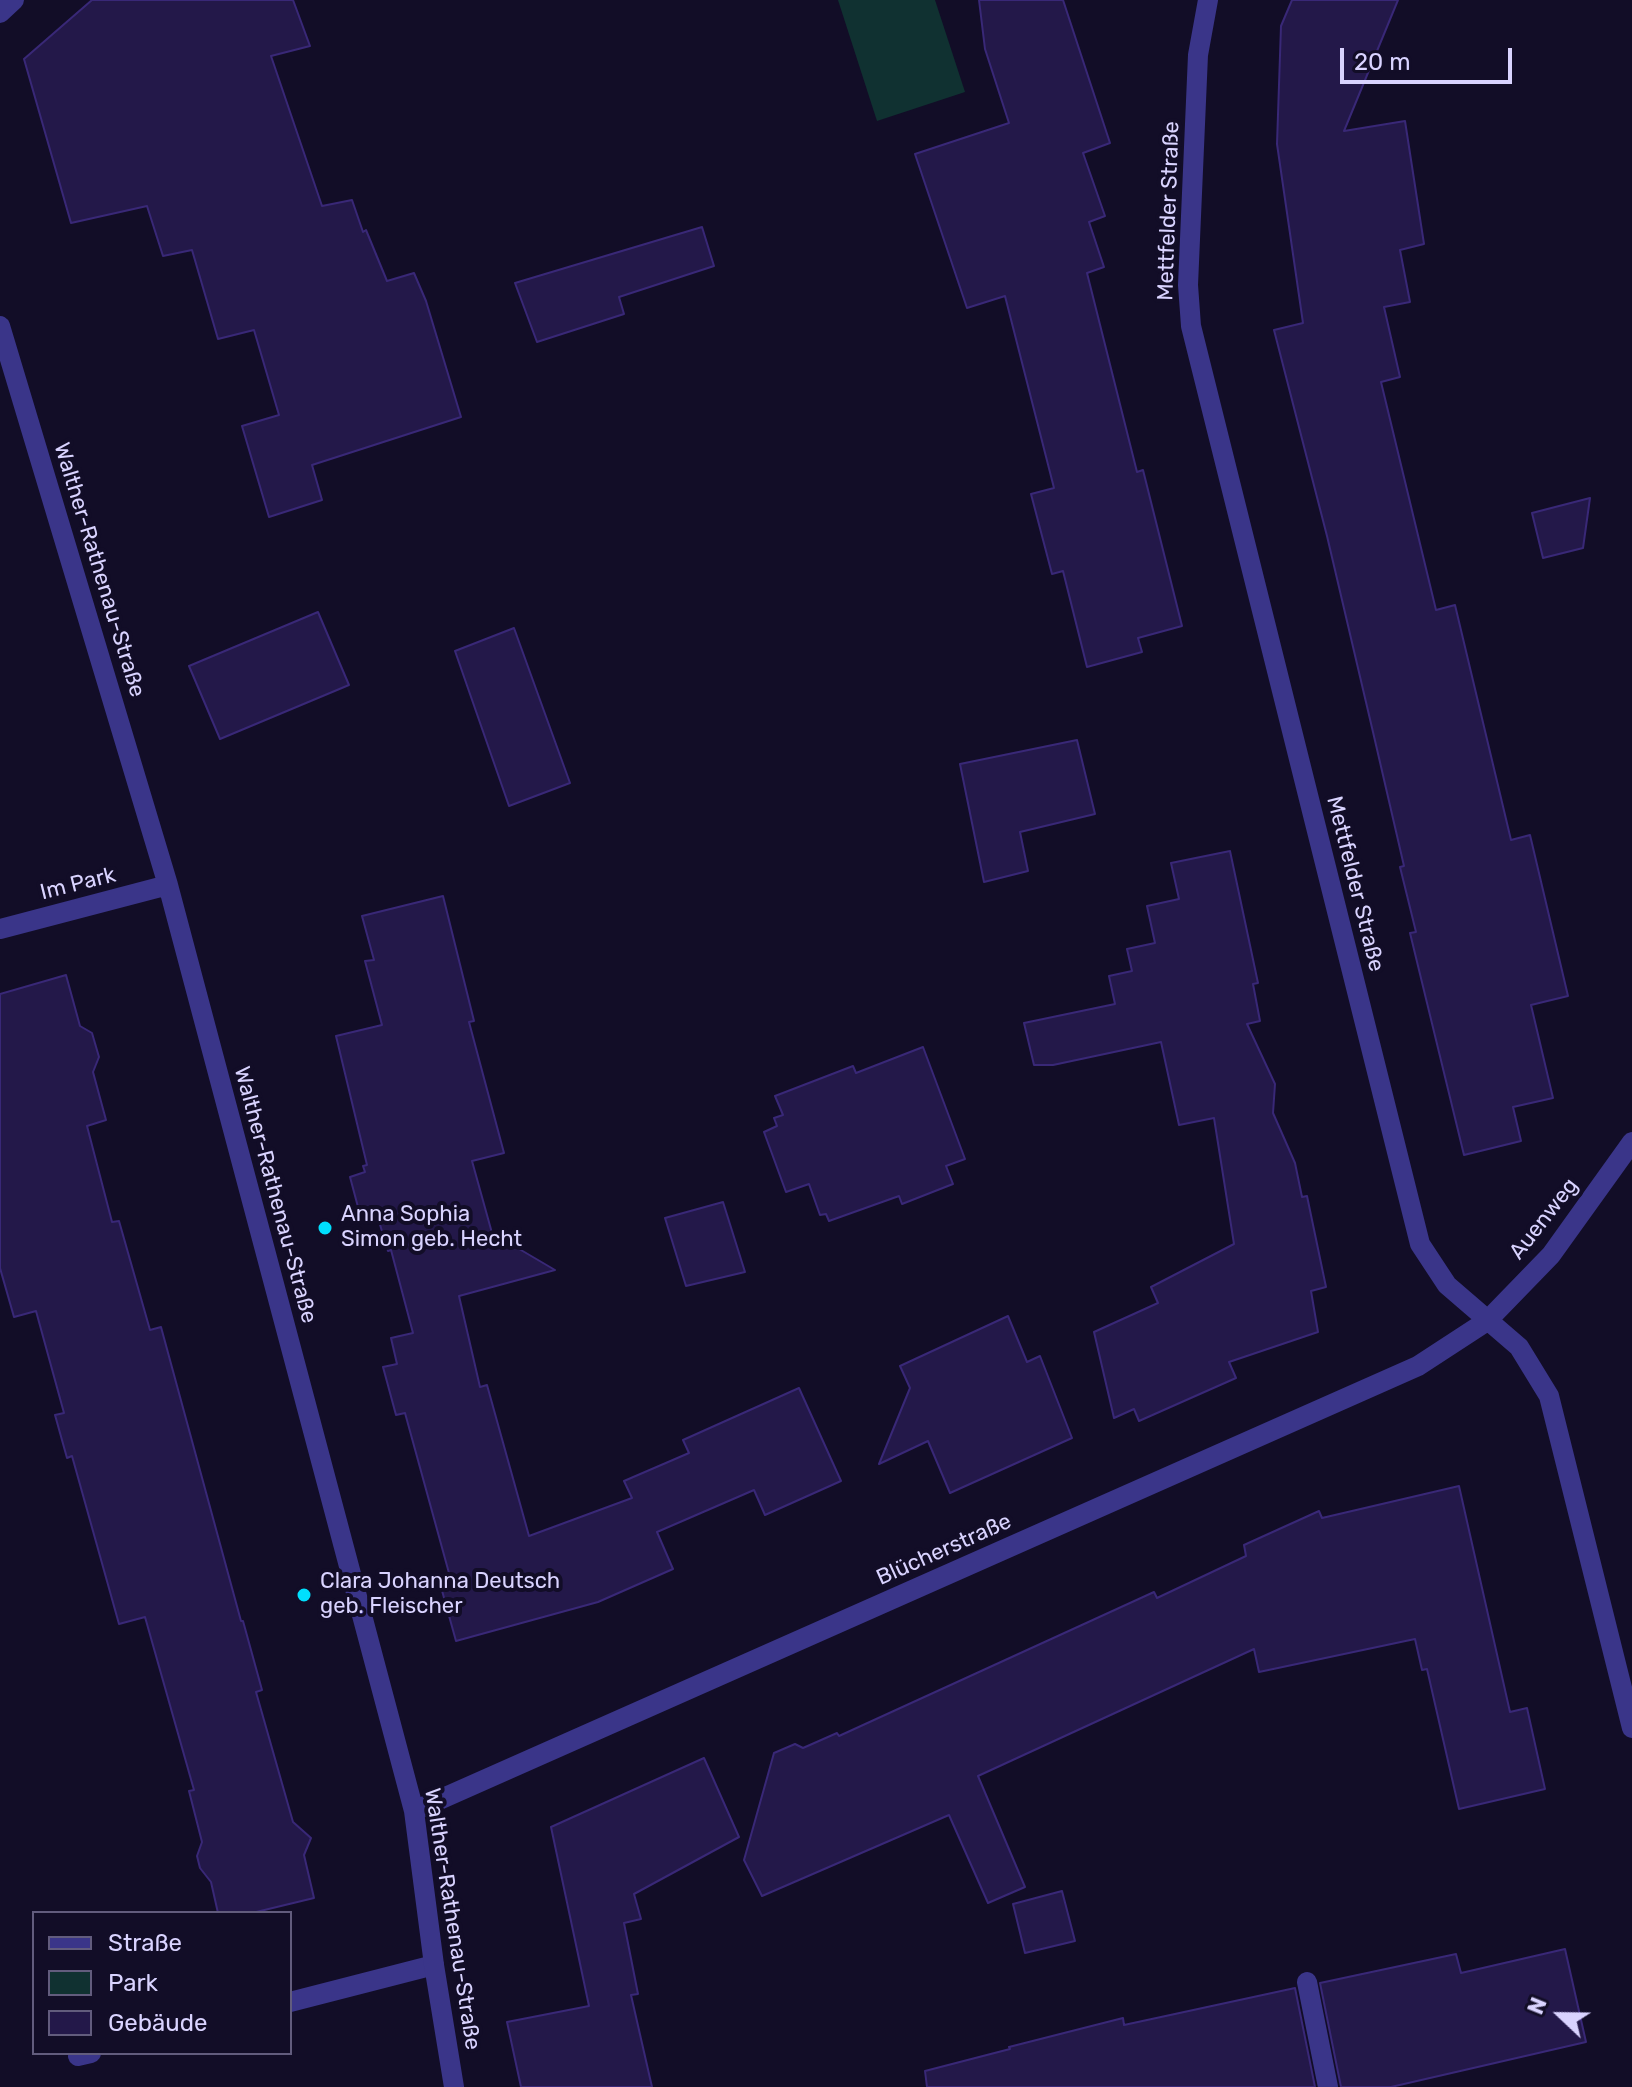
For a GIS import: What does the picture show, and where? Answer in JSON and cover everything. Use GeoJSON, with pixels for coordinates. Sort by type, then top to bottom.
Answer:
{"type":"FeatureCollection","features":[{"type":"Feature","properties":{"kind":"street"},"geometry":{"type":"LineString","coordinates":[[0,13],[14,0]]}},
{"type":"Feature","properties":{"kind":"street","name":"Mettfelder Straße"},"geometry":{"type":"LineString","coordinates":[[1208,0],[1198,55],[1188,285],[1191,326],[1420,1244],[1447,1285],[1519,1347],[1549,1396],[1632,1728]]}},
{"type":"Feature","properties":{"kind":"street","name":"Walther-Rathenau-Straße"},"geometry":{"type":"LineString","coordinates":[[0,326],[168,885],[414,1811],[454,2087]]}},
{"type":"Feature","properties":{"kind":"street","name":"Im Park"},"geometry":{"type":"LineString","coordinates":[[0,929],[168,885]]}},
{"type":"Feature","properties":{"kind":"street","name":"Auenweg"},"geometry":{"type":"LineString","coordinates":[[1487,1321],[1551,1255],[1632,1142]]}},
{"type":"Feature","properties":{"kind":"street","name":"Blücherstraße"},"geometry":{"type":"LineString","coordinates":[[414,1811],[1418,1366],[1487,1321]]}},
{"type":"Feature","properties":{"kind":"street"},"geometry":{"type":"LineString","coordinates":[[292,2001],[434,1965]]}},
{"type":"Feature","properties":{"kind":"street"},"geometry":{"type":"LineString","coordinates":[[1307,1982],[1328,2087]]}},
{"type":"Feature","properties":{"kind":"green space"},"geometry":{"type":"Polygon","coordinates":[[[838,0],[935,0],[965,92],[877,121],[838,0]]]}},
{"type":"Feature","properties":{"kind":"building"},"geometry":{"type":"Polygon","coordinates":[[[92,0],[293,0],[310,46],[271,56],[322,206],[352,200],[363,232],[366,230],[387,281],[414,273],[426,301],[461,417],[312,465],[322,500],[269,517],[242,426],[279,415],[254,330],[218,339],[192,250],[163,256],[147,206],[71,223],[24,59],[92,0]]]}},
{"type":"Feature","properties":{"kind":"building"},"geometry":{"type":"Polygon","coordinates":[[[979,0],[1063,0],[1110,143],[1083,153],[1105,216],[1089,222],[1104,267],[1087,273],[1137,472],[1143,470],[1182,626],[1138,638],[1142,652],[1087,667],[1063,571],[1052,574],[1031,494],[1054,488],[1005,296],[967,308],[915,154],[1009,123],[985,49],[979,0]]]}},
{"type":"Feature","properties":{"kind":"building"},"geometry":{"type":"Polygon","coordinates":[[[1292,0],[1398,0],[1344,131],[1405,121],[1424,244],[1400,250],[1410,302],[1384,307],[1400,377],[1381,382],[1436,610],[1455,605],[1511,840],[1530,835],[1568,996],[1531,1005],[1553,1098],[1513,1107],[1521,1141],[1464,1155],[1410,933],[1416,932],[1400,867],[1404,866],[1327,536],[1274,330],[1303,323],[1277,144],[1281,26],[1292,0]]]}},
{"type":"Feature","properties":{"kind":"building"},"geometry":{"type":"Polygon","coordinates":[[[702,227],[714,266],[619,297],[624,314],[537,342],[515,283],[702,227]]]}},
{"type":"Feature","properties":{"kind":"building"},"geometry":{"type":"Polygon","coordinates":[[[1590,498],[1583,548],[1543,558],[1532,513],[1590,498]]]}},
{"type":"Feature","properties":{"kind":"building"},"geometry":{"type":"Polygon","coordinates":[[[318,612],[349,685],[220,739],[189,666],[318,612]]]}},
{"type":"Feature","properties":{"kind":"building"},"geometry":{"type":"Polygon","coordinates":[[[514,628],[570,783],[509,806],[455,651],[514,628]]]}},
{"type":"Feature","properties":{"kind":"building"},"geometry":{"type":"Polygon","coordinates":[[[1077,740],[1095,814],[1020,832],[1028,871],[984,882],[960,764],[1077,740]]]}},
{"type":"Feature","properties":{"kind":"building"},"geometry":{"type":"Polygon","coordinates":[[[1230,851],[1258,983],[1253,984],[1260,1021],[1247,1024],[1275,1084],[1273,1113],[1295,1163],[1302,1197],[1307,1196],[1326,1287],[1311,1291],[1318,1332],[1229,1362],[1236,1378],[1139,1421],[1134,1409],[1114,1418],[1094,1332],[1158,1303],[1151,1287],[1234,1244],[1214,1118],[1179,1125],[1161,1042],[1053,1065],[1034,1065],[1024,1023],[1115,1004],[1109,976],[1132,971],[1127,949],[1155,943],[1147,906],[1179,899],[1171,863],[1230,851]]]}},
{"type":"Feature","properties":{"kind":"building"},"geometry":{"type":"Polygon","coordinates":[[[443,896],[474,1021],[469,1022],[504,1153],[472,1161],[492,1233],[555,1270],[459,1296],[480,1387],[487,1385],[529,1536],[632,1498],[624,1481],[689,1453],[683,1440],[799,1388],[841,1481],[765,1515],[754,1490],[657,1532],[673,1569],[598,1602],[456,1641],[441,1587],[452,1584],[405,1413],[396,1415],[383,1367],[397,1364],[391,1338],[413,1333],[391,1250],[388,1251],[378,1218],[362,1222],[350,1177],[365,1172],[363,1166],[367,1165],[336,1036],[382,1025],[365,961],[374,960],[362,916],[443,896]]]}},
{"type":"Feature","properties":{"kind":"building"},"geometry":{"type":"Polygon","coordinates":[[[66,975],[80,1026],[92,1033],[99,1057],[93,1072],[106,1120],[87,1126],[112,1222],[119,1221],[150,1330],[161,1327],[262,1690],[256,1692],[293,1822],[311,1838],[304,1855],[314,1898],[260,1911],[218,1911],[211,1882],[200,1868],[197,1856],[202,1842],[189,1791],[194,1790],[145,1617],[119,1624],[72,1456],[67,1458],[55,1415],[64,1413],[36,1311],[14,1317],[0,1268],[0,994],[66,975]]]}},
{"type":"Feature","properties":{"kind":"building"},"geometry":{"type":"Polygon","coordinates":[[[923,1047],[965,1159],[946,1166],[953,1184],[902,1204],[899,1196],[829,1221],[826,1214],[820,1215],[809,1184],[786,1192],[764,1132],[777,1126],[774,1118],[783,1115],[775,1096],[853,1066],[856,1073],[923,1047]]]}},
{"type":"Feature","properties":{"kind":"building"},"geometry":{"type":"Polygon","coordinates":[[[723,1202],[745,1272],[686,1286],[665,1218],[723,1202]]]}},
{"type":"Feature","properties":{"kind":"building"},"geometry":{"type":"Polygon","coordinates":[[[1008,1316],[1027,1362],[1040,1356],[1072,1438],[950,1493],[928,1441],[879,1464],[910,1388],[900,1366],[1008,1316]]]}},
{"type":"Feature","properties":{"kind":"building"},"geometry":{"type":"Polygon","coordinates":[[[1459,1486],[1510,1712],[1527,1708],[1545,1789],[1459,1809],[1427,1669],[1422,1670],[1415,1639],[1259,1672],[1254,1649],[978,1776],[1025,1887],[988,1903],[949,1815],[762,1896],[744,1860],[774,1753],[795,1744],[803,1748],[837,1733],[839,1736],[1154,1592],[1157,1598],[1246,1556],[1244,1545],[1319,1511],[1322,1518],[1459,1486]]]}},
{"type":"Feature","properties":{"kind":"building"},"geometry":{"type":"Polygon","coordinates":[[[704,1758],[739,1837],[634,1894],[641,1919],[624,1923],[638,1994],[631,1995],[652,2087],[521,2087],[507,2022],[589,2006],[551,1827],[704,1758]]]}},
{"type":"Feature","properties":{"kind":"building"},"geometry":{"type":"Polygon","coordinates":[[[1062,1891],[1075,1941],[1025,1953],[1013,1904],[1062,1891]]]}},
{"type":"Feature","properties":{"kind":"building"},"geometry":{"type":"Polygon","coordinates":[[[1565,1949],[1586,2042],[1391,2087],[1341,2087],[1320,1983],[1456,1954],[1461,1973],[1565,1949]]]}},
{"type":"Feature","properties":{"kind":"building"},"geometry":{"type":"Polygon","coordinates":[[[1295,1988],[1315,2087],[927,2087],[925,2071],[1009,2047],[1123,2018],[1124,2025],[1295,1988]]]}},
{"type":"Feature","properties":{"kind":"place","name":"Anna Sophia Simon geb. Hecht"},"geometry":{"type":"Point","coordinates":[325,1228]}},
{"type":"Feature","properties":{"kind":"place","name":"Clara Johanna Deutsch geb. Fleischer"},"geometry":{"type":"Point","coordinates":[304,1595]}}]}
